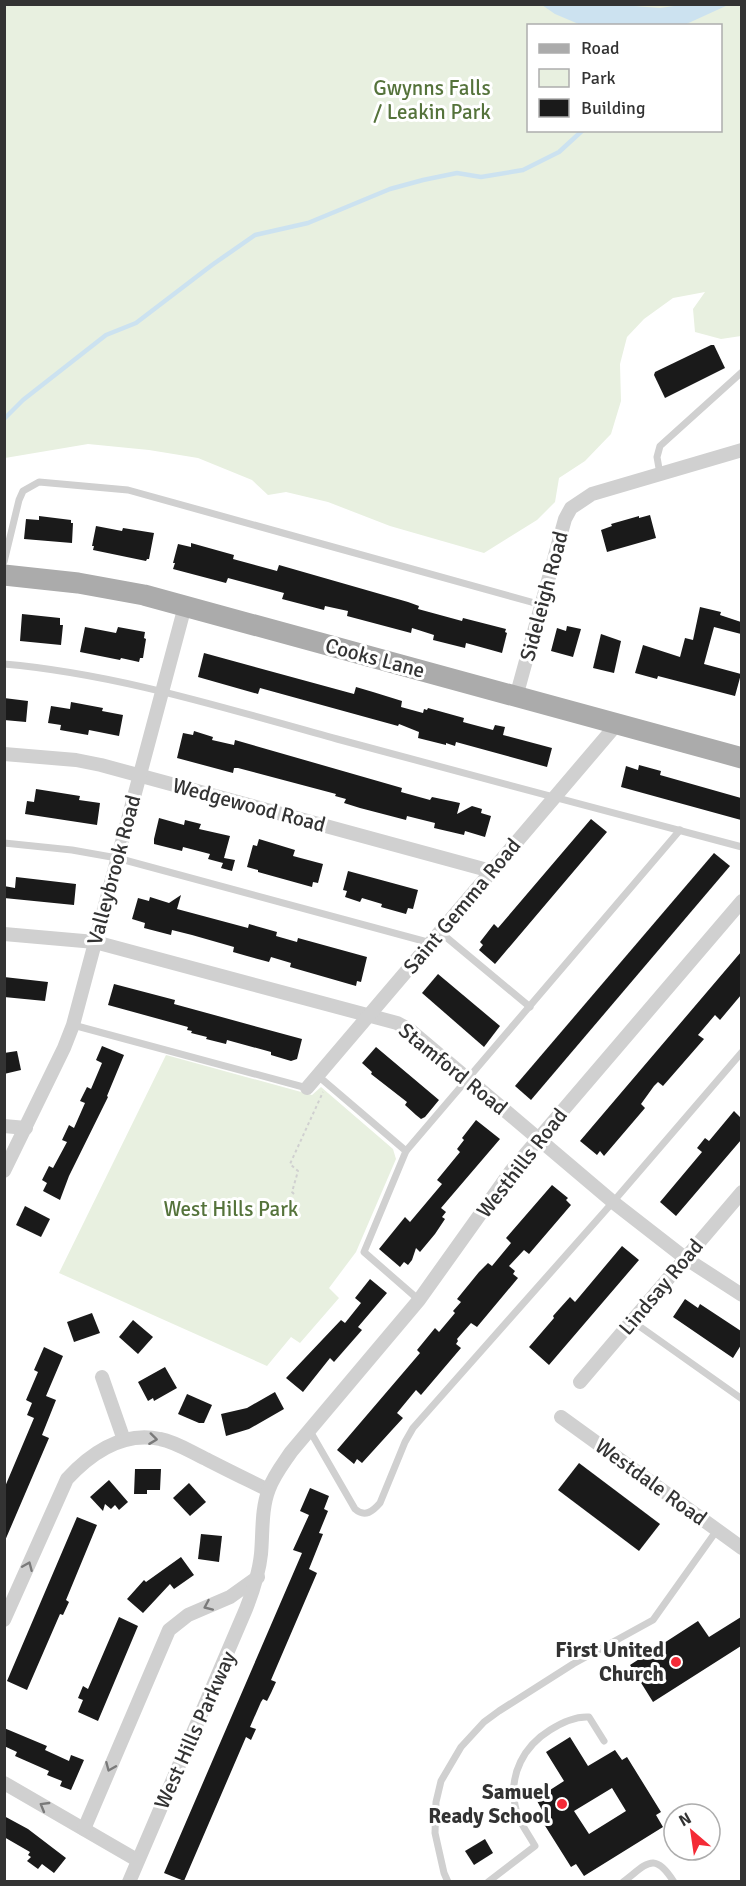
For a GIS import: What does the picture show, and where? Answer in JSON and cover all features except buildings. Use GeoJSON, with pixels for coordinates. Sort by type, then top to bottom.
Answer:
{"type":"FeatureCollection","features":[{"type":"Feature","properties":{"kind":"main road","name":"Cooks Lane"},"geometry":{"type":"LineString","coordinates":[[4,575],[78,583],[144,595],[741,758]]}},
{"type":"Feature","properties":{"kind":"street"},"geometry":{"type":"LineString","coordinates":[[660,474],[741,450]]}},
{"type":"Feature","properties":{"kind":"street","name":"Sideleigh Road"},"geometry":{"type":"LineString","coordinates":[[516,697],[565,519],[571,508],[592,494],[660,474]]}},
{"type":"Feature","properties":{"kind":"street","name":"Valleybrook Road"},"geometry":{"type":"LineString","coordinates":[[4,1171],[73,1025],[185,606]]}},
{"type":"Feature","properties":{"kind":"street","name":"Saint Gemma Road"},"geometry":{"type":"LineString","coordinates":[[306,1089],[322,1080],[369,1014],[617,724]]}},
{"type":"Feature","properties":{"kind":"street","name":"Wedgewood Road"},"geometry":{"type":"LineString","coordinates":[[4,754],[76,760],[140,775],[491,871]]}},
{"type":"Feature","properties":{"kind":"street","name":"Westhills Road"},"geometry":{"type":"LineString","coordinates":[[310,1431],[419,1300],[511,1171],[741,901]]}},
{"type":"Feature","properties":{"kind":"street","name":"Stamford Road"},"geometry":{"type":"LineString","coordinates":[[4,934],[95,942],[387,1018],[410,1030],[613,1202],[685,1258],[741,1295]]}},
{"type":"Feature","properties":{"kind":"street"},"geometry":{"type":"LineString","coordinates":[[4,1126],[26,1128]]}},
{"type":"Feature","properties":{"kind":"street","name":"Lindsay Road"},"geometry":{"type":"LineString","coordinates":[[580,1382],[741,1192]]}},
{"type":"Feature","properties":{"kind":"street"},"geometry":{"type":"LineString","coordinates":[[102,1377],[124,1440]]}},
{"type":"Feature","properties":{"kind":"street","name":"Westdale Road"},"geometry":{"type":"LineString","coordinates":[[561,1417],[741,1548]]}},
{"type":"Feature","properties":{"kind":"street","name":"West Hills Parkway"},"geometry":{"type":"LineString","coordinates":[[129,1881],[231,1649],[258,1577],[268,1490],[291,1452],[310,1431]]}},
{"type":"Feature","properties":{"kind":"street"},"geometry":{"type":"LineString","coordinates":[[4,1620],[67,1479],[96,1452],[124,1440],[142,1437],[159,1439],[178,1445],[268,1490]]}},
{"type":"Feature","properties":{"kind":"street"},"geometry":{"type":"LineString","coordinates":[[84,1829],[169,1630],[188,1615],[230,1597],[258,1577]]}},
{"type":"Feature","properties":{"kind":"street"},"geometry":{"type":"LineString","coordinates":[[4,1783],[137,1860]]}},
{"type":"Feature","properties":{"kind":"lane"},"geometry":{"type":"LineString","coordinates":[[660,474],[657,457],[660,446],[741,372]]}},
{"type":"Feature","properties":{"kind":"lane"},"geometry":{"type":"LineString","coordinates":[[4,562],[23,491],[39,482],[50,482],[128,490],[542,605]]}},
{"type":"Feature","properties":{"kind":"lane"},"geometry":{"type":"LineString","coordinates":[[4,664],[93,676],[162,692],[741,847]]}},
{"type":"Feature","properties":{"kind":"lane"},"geometry":{"type":"LineString","coordinates":[[419,1300],[364,1252],[406,1151],[680,830]]}},
{"type":"Feature","properties":{"kind":"lane"},"geometry":{"type":"LineString","coordinates":[[4,843],[72,850],[117,858],[435,937],[530,1007]]}},
{"type":"Feature","properties":{"kind":"lane"},"geometry":{"type":"LineString","coordinates":[[73,1025],[306,1089]]}},
{"type":"Feature","properties":{"kind":"lane"},"geometry":{"type":"LineString","coordinates":[[310,1431],[355,1509],[360,1513],[368,1514],[374,1510],[380,1503],[413,1428],[613,1202],[741,1052]]}},
{"type":"Feature","properties":{"kind":"lane"},"geometry":{"type":"LineString","coordinates":[[322,1080],[406,1151]]}},
{"type":"Feature","properties":{"kind":"lane"},"geometry":{"type":"LineString","coordinates":[[632,1321],[741,1399]]}},
{"type":"Feature","properties":{"kind":"lane"},"geometry":{"type":"LineString","coordinates":[[448,1881],[441,1864],[435,1833],[436,1802],[441,1781],[461,1747],[484,1722],[499,1711],[573,1664],[653,1620],[717,1530]]}},
{"type":"Feature","properties":{"kind":"lane"},"geometry":{"type":"LineString","coordinates":[[488,1881],[535,1846],[520,1821],[515,1806],[513,1788],[523,1755],[537,1739],[552,1728],[580,1716],[589,1717],[604,1741]]}},
{"type":"Feature","properties":{"kind":"lane"},"geometry":{"type":"LineString","coordinates":[[623,1881],[648,1863],[660,1863],[674,1881]]}},
{"type":"Feature","properties":{"kind":"path"},"geometry":{"type":"LineString","coordinates":[[294,1194],[292,1192],[298,1171],[290,1164],[322,1080]]}},
{"type":"Feature","properties":{"kind":"green space","name":"Gwynns Falls / Leakin Park"},"geometry":{"type":"Polygon","coordinates":[[[5,5],[741,5],[741,336],[721,339],[695,332],[693,309],[705,292],[673,298],[644,319],[627,337],[620,364],[621,401],[611,434],[585,461],[559,478],[555,502],[537,520],[484,553],[390,526],[328,502],[286,492],[268,495],[252,480],[198,458],[88,444],[5,458],[5,5]]]}},
{"type":"Feature","properties":{"kind":"green space","name":"West Hills Park"},"geometry":{"type":"Polygon","coordinates":[[[166,1055],[312,1095],[321,1087],[393,1149],[396,1159],[356,1252],[329,1288],[339,1298],[300,1343],[291,1337],[267,1366],[59,1273],[166,1055]]]}},
{"type":"Feature","properties":{"kind":"water"},"geometry":{"type":"Polygon","coordinates":[[[608,4],[660,8],[688,4],[728,5],[686,24],[579,24],[555,14],[542,5],[608,4]]]}},
{"type":"Feature","properties":{"kind":"waterway"},"geometry":{"type":"LineString","coordinates":[[4,419],[23,400],[106,335],[136,323],[255,235],[308,223],[390,189],[423,180],[457,173],[481,177],[523,170],[559,152],[581,132]]}},
{"type":"Feature","properties":{"kind":"place","name":"First United Church"},"geometry":{"type":"Point","coordinates":[676,1662]}},
{"type":"Feature","properties":{"kind":"place","name":"Samuel Ready School"},"geometry":{"type":"Point","coordinates":[562,1804]}}]}
